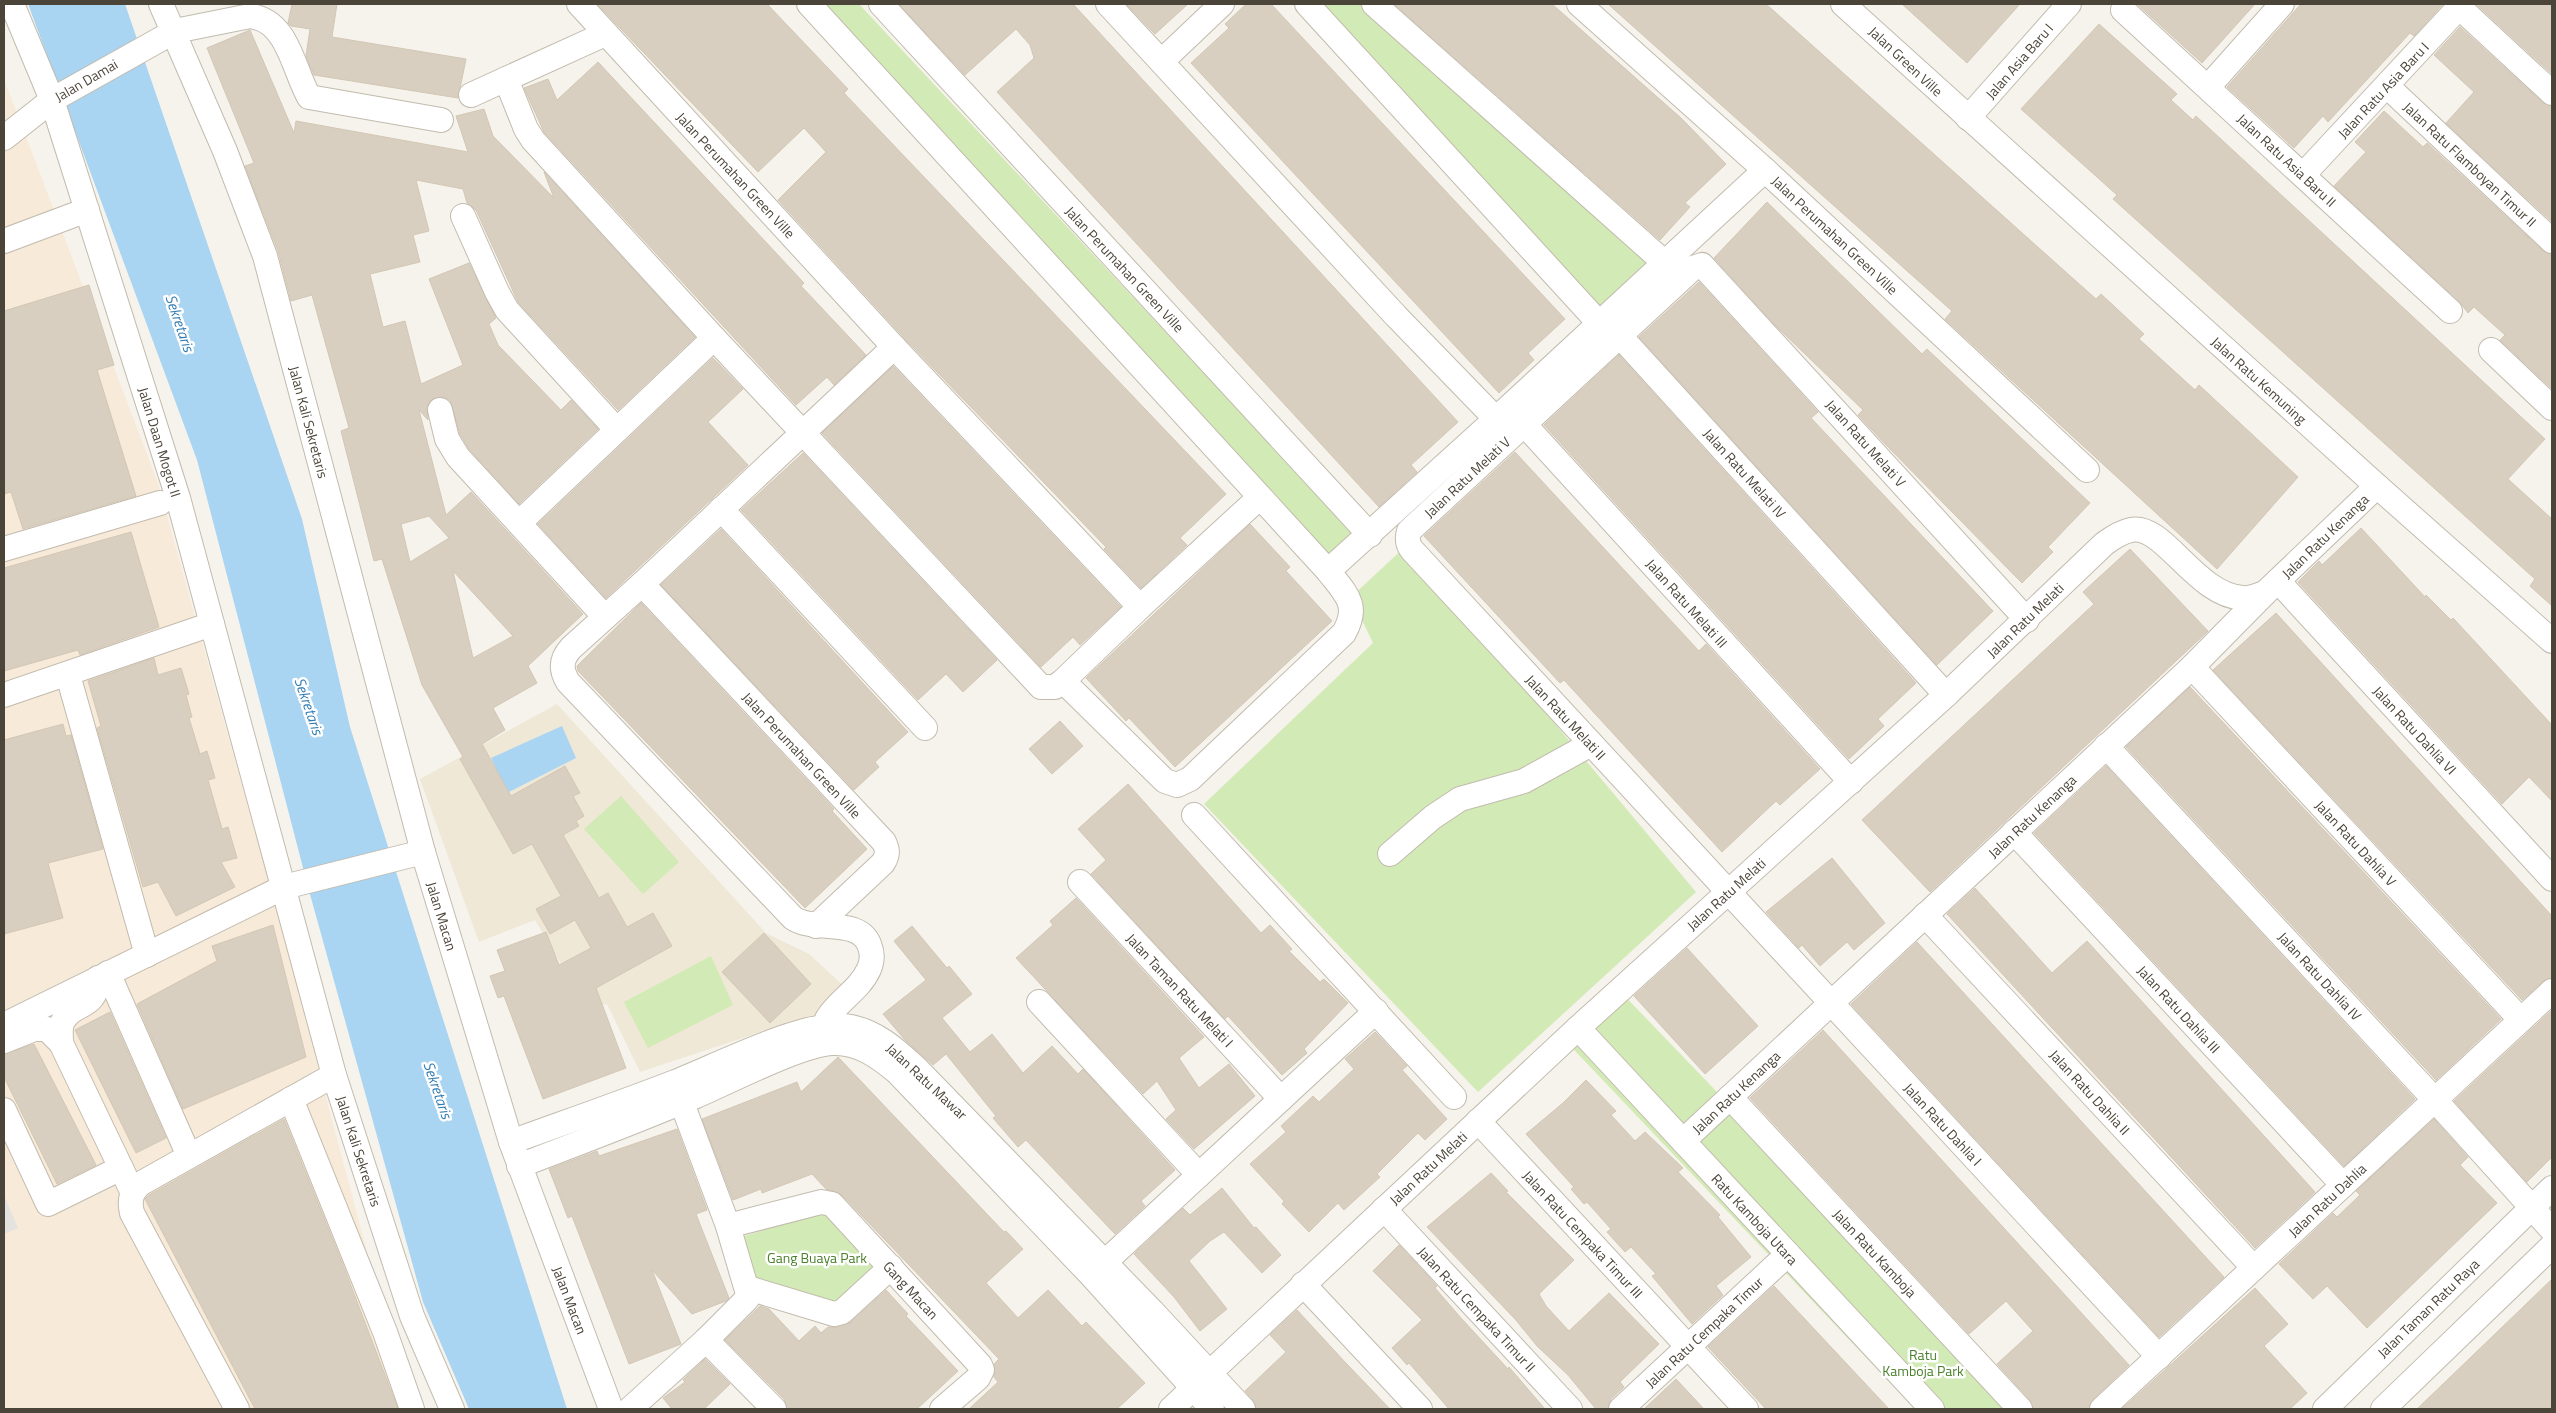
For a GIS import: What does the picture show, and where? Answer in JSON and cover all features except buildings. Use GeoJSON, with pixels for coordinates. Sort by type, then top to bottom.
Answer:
{"type":"FeatureCollection","features":[{"type":"Feature","properties":{"kind":"street","name":"Jalan Daan Mogot II"},"geometry":{"type":"LineString","coordinates":[[12,4],[56,97],[87,210],[178,498],[212,624],[291,886]]}},
{"type":"Feature","properties":{"kind":"street","name":"Jalan Kali Sekretaris"},"geometry":{"type":"LineString","coordinates":[[161,4],[167,35],[225,150],[265,256],[419,853]]}},
{"type":"Feature","properties":{"kind":"street","name":"Jalan Perumahan Green Ville"},"geometry":{"type":"LineString","coordinates":[[579,4],[894,346],[1140,606]]}},
{"type":"Feature","properties":{"kind":"street"},"geometry":{"type":"LineString","coordinates":[[809,4],[1328,571],[1348,597],[1352,609],[1351,621],[1344,633],[1190,779],[1177,785],[1166,781],[1063,681]]}},
{"type":"Feature","properties":{"kind":"street","name":"Jalan Perumahan Green Ville"},"geometry":{"type":"LineString","coordinates":[[881,4],[1370,534]]}},
{"type":"Feature","properties":{"kind":"street"},"geometry":{"type":"LineString","coordinates":[[1108,4],[1396,316],[1496,419]]}},
{"type":"Feature","properties":{"kind":"street"},"geometry":{"type":"LineString","coordinates":[[1162,61],[1222,4]]}},
{"type":"Feature","properties":{"kind":"street"},"geometry":{"type":"LineString","coordinates":[[1307,4],[1599,323]]}},
{"type":"Feature","properties":{"kind":"street"},"geometry":{"type":"LineString","coordinates":[[1374,4],[1665,263]]}},
{"type":"Feature","properties":{"kind":"street","name":"Jalan Perumahan Green Ville"},"geometry":{"type":"LineString","coordinates":[[1579,4],[1765,170],[2087,470]]}},
{"type":"Feature","properties":{"kind":"street","name":"Jalan Green Ville"},"geometry":{"type":"LineString","coordinates":[[1843,4],[1968,118]]}},
{"type":"Feature","properties":{"kind":"street","name":"Jalan Asia Baru I"},"geometry":{"type":"LineString","coordinates":[[1968,118],[2069,4]]}},
{"type":"Feature","properties":{"kind":"street"},"geometry":{"type":"LineString","coordinates":[[2208,87],[2282,4]]}},
{"type":"Feature","properties":{"kind":"street"},"geometry":{"type":"LineString","coordinates":[[2460,6],[2552,93]]}},
{"type":"Feature","properties":{"kind":"street","name":"Jalan Ratu Asia Baru I"},"geometry":{"type":"LineString","coordinates":[[2303,175],[2460,6]]}},
{"type":"Feature","properties":{"kind":"street","name":"Jalan Ratu Asia Baru II"},"geometry":{"type":"LineString","coordinates":[[2123,10],[2450,311]]}},
{"type":"Feature","properties":{"kind":"street","name":"Jalan Damai"},"geometry":{"type":"LineString","coordinates":[[4,138],[56,97],[167,35],[250,16],[260,17],[271,23],[280,32],[309,97],[441,120]]}},
{"type":"Feature","properties":{"kind":"street"},"geometry":{"type":"LineString","coordinates":[[471,95],[606,34]]}},
{"type":"Feature","properties":{"kind":"street"},"geometry":{"type":"LineString","coordinates":[[506,79],[526,129],[534,140],[714,338],[1040,687],[1055,687],[1063,681],[1140,606],[1260,497]]}},
{"type":"Feature","properties":{"kind":"street","name":"Jalan Ratu Flamboyan Timur II"},"geometry":{"type":"LineString","coordinates":[[2387,86],[2552,241]]}},
{"type":"Feature","properties":{"kind":"street","name":"Jalan Ratu Kemuning"},"geometry":{"type":"LineString","coordinates":[[1968,118],[2552,641]]}},
{"type":"Feature","properties":{"kind":"street"},"geometry":{"type":"LineString","coordinates":[[1328,571],[1496,419],[1765,170]]}},
{"type":"Feature","properties":{"kind":"street"},"geometry":{"type":"LineString","coordinates":[[4,241],[87,210]]}},
{"type":"Feature","properties":{"kind":"street"},"geometry":{"type":"LineString","coordinates":[[464,216],[497,292],[507,310],[617,430]]}},
{"type":"Feature","properties":{"kind":"street","name":"Jalan Ratu Melati V"},"geometry":{"type":"LineString","coordinates":[[1408,541],[1410,531],[1693,268],[1699,265],[1706,267],[2027,620]]}},
{"type":"Feature","properties":{"kind":"street","name":"Jalan Ratu Melati IV"},"geometry":{"type":"LineString","coordinates":[[1620,336],[1946,695]]}},
{"type":"Feature","properties":{"kind":"street"},"geometry":{"type":"LineString","coordinates":[[519,523],[714,338]]}},
{"type":"Feature","properties":{"kind":"street"},"geometry":{"type":"LineString","coordinates":[[829,1035],[827,1019],[860,984],[869,969],[873,956],[869,944],[860,933],[849,928],[799,923],[793,918],[568,682],[563,674],[562,664],[564,655],[894,346]]}},
{"type":"Feature","properties":{"kind":"street"},"geometry":{"type":"LineString","coordinates":[[2491,350],[2552,408]]}},
{"type":"Feature","properties":{"kind":"street"},"geometry":{"type":"LineString","coordinates":[[440,410],[447,439],[458,457],[605,617]]}},
{"type":"Feature","properties":{"kind":"street","name":"Jalan Ratu Melati III"},"geometry":{"type":"LineString","coordinates":[[1524,424],[1850,782]]}},
{"type":"Feature","properties":{"kind":"street","name":"Jalan Ratu Kenanga"},"geometry":{"type":"LineString","coordinates":[[1683,1141],[2192,667],[2377,486]]}},
{"type":"Feature","properties":{"kind":"street"},"geometry":{"type":"LineString","coordinates":[[4,549],[160,502]]}},
{"type":"Feature","properties":{"kind":"street"},"geometry":{"type":"LineString","coordinates":[[721,509],[925,728]]}},
{"type":"Feature","properties":{"kind":"street","name":"Jalan Ratu Melati"},"geometry":{"type":"LineString","coordinates":[[1171,1409],[1578,1028],[2027,620],[2104,544],[2117,535],[2132,529],[2147,532],[2160,539],[2202,581],[2215,590],[2245,599],[2272,587]]}},
{"type":"Feature","properties":{"kind":"street","name":"Jalan Ratu Melati II"},"geometry":{"type":"LineString","coordinates":[[1408,541],[1412,550],[1727,892]]}},
{"type":"Feature","properties":{"kind":"street","name":"Jalan Perumahan Green Ville"},"geometry":{"type":"LineString","coordinates":[[642,584],[884,842],[888,849],[887,857],[883,863],[816,926]]}},
{"type":"Feature","properties":{"kind":"street","name":"Jalan Ratu Dahlia VI"},"geometry":{"type":"LineString","coordinates":[[2272,587],[2552,879]]}},
{"type":"Feature","properties":{"kind":"street"},"geometry":{"type":"LineString","coordinates":[[4,695],[68,675],[212,624]]}},
{"type":"Feature","properties":{"kind":"street","name":"Jalan Ratu Dahlia V"},"geometry":{"type":"LineString","coordinates":[[2192,667],[2521,1020]]}},
{"type":"Feature","properties":{"kind":"street"},"geometry":{"type":"LineString","coordinates":[[68,675],[147,955]]}},
{"type":"Feature","properties":{"kind":"street"},"geometry":{"type":"LineString","coordinates":[[1390,854],[1433,817],[1460,800],[1524,781],[1591,744]]}},
{"type":"Feature","properties":{"kind":"street","name":"Jalan Ratu Dahlia IV"},"geometry":{"type":"LineString","coordinates":[[2106,746],[2435,1100],[2541,1218]]}},
{"type":"Feature","properties":{"kind":"street"},"geometry":{"type":"LineString","coordinates":[[1194,815],[1454,1097]]}},
{"type":"Feature","properties":{"kind":"street","name":"Jalan Ratu Dahlia III"},"geometry":{"type":"LineString","coordinates":[[2014,832],[2343,1185]]}},
{"type":"Feature","properties":{"kind":"street"},"geometry":{"type":"LineString","coordinates":[[4,1025],[291,886],[419,853]]}},
{"type":"Feature","properties":{"kind":"street","name":"Jalan Macan"},"geometry":{"type":"LineString","coordinates":[[419,853],[519,1166],[611,1409]]}},
{"type":"Feature","properties":{"kind":"street","name":"Jalan Taman Ratu Melati I"},"geometry":{"type":"LineString","coordinates":[[1080,882],[1281,1099]]}},
{"type":"Feature","properties":{"kind":"street","name":"Jalan Kali Sekretaris"},"geometry":{"type":"LineString","coordinates":[[291,886],[334,1075],[412,1316],[452,1409]]}},
{"type":"Feature","properties":{"kind":"street","name":"Jalan Ratu Dahlia I"},"geometry":{"type":"LineString","coordinates":[[1727,892],[2159,1356]]}},
{"type":"Feature","properties":{"kind":"street","name":"Jalan Ratu Dahlia II"},"geometry":{"type":"LineString","coordinates":[[1925,915],[2254,1268]]}},
{"type":"Feature","properties":{"kind":"street"},"geometry":{"type":"LineString","coordinates":[[61,1042],[61,1024],[68,1014],[90,1001],[97,992],[103,976]]}},
{"type":"Feature","properties":{"kind":"street"},"geometry":{"type":"LineString","coordinates":[[103,976],[189,1156]]}},
{"type":"Feature","properties":{"kind":"street","name":"Jalan Ratu Dahlia"},"geometry":{"type":"LineString","coordinates":[[2102,1409],[2552,991]]}},
{"type":"Feature","properties":{"kind":"street"},"geometry":{"type":"LineString","coordinates":[[1039,1002],[1199,1175]]}},
{"type":"Feature","properties":{"kind":"street"},"geometry":{"type":"LineString","coordinates":[[1105,1262],[1376,1011]]}},
{"type":"Feature","properties":{"kind":"street","name":"Jalan Ratu Mawar"},"geometry":{"type":"LineString","coordinates":[[829,1035],[853,1027],[872,1034],[894,1048],[946,1098],[1105,1262],[1200,1380],[1212,1409]]}},
{"type":"Feature","properties":{"kind":"street","name":"Ratu Kamboja Utara"},"geometry":{"type":"LineString","coordinates":[[1578,1028],[1932,1409]]}},
{"type":"Feature","properties":{"kind":"street"},"geometry":{"type":"LineString","coordinates":[[4,1041],[34,1029],[47,1029],[61,1042],[132,1191]]}},
{"type":"Feature","properties":{"kind":"street","name":"Jalan Ratu Mawar"},"geometry":{"type":"LineString","coordinates":[[519,1166],[678,1092],[799,1032],[829,1035],[879,1057],[897,1072],[1091,1275],[1200,1380],[1243,1409]]}},
{"type":"Feature","properties":{"kind":"street"},"geometry":{"type":"LineString","coordinates":[[237,1409],[132,1213],[129,1202],[132,1191],[140,1184],[334,1075]]}},
{"type":"Feature","properties":{"kind":"street"},"geometry":{"type":"LineString","coordinates":[[630,1409],[706,1340],[747,1299],[748,1288],[728,1226],[678,1092]]}},
{"type":"Feature","properties":{"kind":"street","name":"Jalan Ratu Mawar"},"geometry":{"type":"LineString","coordinates":[[511,1142],[678,1092]]}},
{"type":"Feature","properties":{"kind":"street","name":"Jalan Ratu Kamboja"},"geometry":{"type":"LineString","coordinates":[[1730,1097],[2020,1409]]}},
{"type":"Feature","properties":{"kind":"street"},"geometry":{"type":"LineString","coordinates":[[291,1099],[385,1332],[412,1409]]}},
{"type":"Feature","properties":{"kind":"street"},"geometry":{"type":"LineString","coordinates":[[4,1110],[48,1204],[121,1168]]}},
{"type":"Feature","properties":{"kind":"street","name":"Jalan Ratu Cempaka Timur III"},"geometry":{"type":"LineString","coordinates":[[1478,1121],[1746,1409]]}},
{"type":"Feature","properties":{"kind":"street","name":"Jalan Taman Ratu Raya"},"geometry":{"type":"LineString","coordinates":[[2325,1409],[2541,1218],[2552,1188]]}},
{"type":"Feature","properties":{"kind":"street","name":"Gang Macan"},"geometry":{"type":"LineString","coordinates":[[728,1226],[827,1201],[832,1204],[982,1370],[978,1378],[942,1409]]}},
{"type":"Feature","properties":{"kind":"street","name":"Jalan Ratu Cempaka Timur II"},"geometry":{"type":"LineString","coordinates":[[1384,1209],[1570,1409]]}},
{"type":"Feature","properties":{"kind":"street"},"geometry":{"type":"LineString","coordinates":[[2382,1409],[2552,1246]]}},
{"type":"Feature","properties":{"kind":"street","name":"Jalan Ratu Cempaka Timur"},"geometry":{"type":"LineString","coordinates":[[1620,1409],[1788,1254]]}},
{"type":"Feature","properties":{"kind":"street"},"geometry":{"type":"LineString","coordinates":[[748,1288],[834,1314],[842,1312],[891,1268]]}},
{"type":"Feature","properties":{"kind":"street"},"geometry":{"type":"LineString","coordinates":[[1303,1284],[1420,1409]]}},
{"type":"Feature","properties":{"kind":"street"},"geometry":{"type":"LineString","coordinates":[[706,1340],[774,1409]]}},
{"type":"Feature","properties":{"kind":"street"},"geometry":{"type":"LineString","coordinates":[[399,1373],[430,1358]]}},
{"type":"Feature","properties":{"kind":"shaded area"},"geometry":{"type":"Polygon","coordinates":[[[4,79],[158,483],[278,916],[384,1316],[423,1409],[4,1409],[4,79]]]}},
{"type":"Feature","properties":{"kind":"shaded area"},"geometry":{"type":"Polygon","coordinates":[[[557,704],[766,933],[809,954],[846,988],[837,1007],[640,1072],[607,1004],[587,1008],[535,920],[479,942],[420,779],[557,704]]]}},
{"type":"Feature","properties":{"kind":"shaded area"},"geometry":{"type":"Polygon","coordinates":[[[4,1195],[18,1228],[4,1234],[4,1195]]]}},
{"type":"Feature","properties":{"kind":"green space"},"geometry":{"type":"Polygon","coordinates":[[[814,4],[859,4],[1369,550],[1336,579],[814,4]]]}},
{"type":"Feature","properties":{"kind":"green space"},"geometry":{"type":"Polygon","coordinates":[[[1307,4],[1372,4],[1654,262],[1595,316],[1307,4]]]}},
{"type":"Feature","properties":{"kind":"green space"},"geometry":{"type":"Polygon","coordinates":[[[1406,546],[1696,892],[1478,1092],[1204,804],[1373,643],[1351,597],[1406,546]]]}},
{"type":"Feature","properties":{"kind":"green space"},"geometry":{"type":"Polygon","coordinates":[[[621,796],[679,862],[643,894],[584,829],[621,796]]]}},
{"type":"Feature","properties":{"kind":"green space"},"geometry":{"type":"Polygon","coordinates":[[[711,956],[733,1005],[648,1048],[624,1002],[711,956]]]}},
{"type":"Feature","properties":{"kind":"green space","name":"Ratu Kamboja Park"},"geometry":{"type":"Polygon","coordinates":[[[1615,986],[2022,1409],[1915,1409],[1560,1035],[1615,986]]]}},
{"type":"Feature","properties":{"kind":"green space","name":"Gang Buaya Park"},"geometry":{"type":"Polygon","coordinates":[[[828,1211],[882,1266],[830,1306],[773,1283],[757,1280],[741,1237],[828,1211]]]}},
{"type":"Feature","properties":{"kind":"water","name":"Sekretaris"},"geometry":{"type":"Polygon","coordinates":[[[28,4],[125,4],[302,519],[350,727],[567,1409],[469,1409],[423,1302],[308,887],[197,460],[28,4]]]}},
{"type":"Feature","properties":{"kind":"water"},"geometry":{"type":"Polygon","coordinates":[[[562,726],[576,758],[507,793],[491,758],[562,726]]]}}]}
